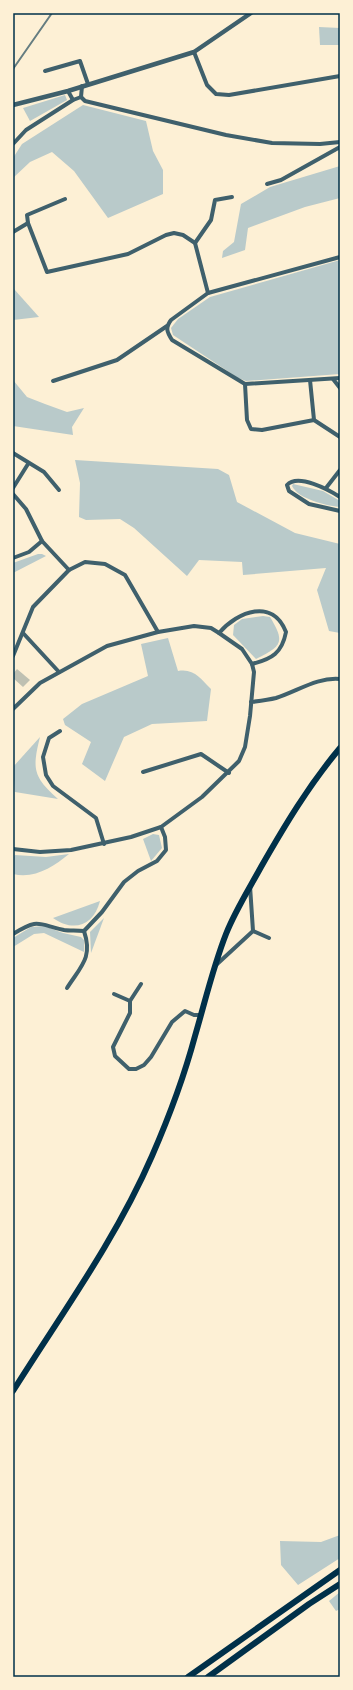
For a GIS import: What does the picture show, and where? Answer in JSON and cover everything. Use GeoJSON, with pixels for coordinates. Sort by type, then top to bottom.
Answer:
{"type":"FeatureCollection","features":[{"type":"Feature","properties":{"kind":"highway"},"geometry":{"type":"LineString","coordinates":[[13,1391],[83,1284],[129,1204],[174,1102],[226,933],[250,886],[290,816],[319,774],[340,748]]}},
{"type":"Feature","properties":{"kind":"highway"},"geometry":{"type":"LineString","coordinates":[[188,1677],[340,1570]]}},
{"type":"Feature","properties":{"kind":"highway"},"geometry":{"type":"LineString","coordinates":[[208,1677],[309,1604],[340,1584]]}},
{"type":"Feature","properties":{"kind":"street"},"geometry":{"type":"LineString","coordinates":[[13,105],[68,91],[194,52],[243,16],[251,13]]}},
{"type":"Feature","properties":{"kind":"street"},"geometry":{"type":"LineString","coordinates":[[194,52],[207,85],[216,94],[236,94],[340,76]]}},
{"type":"Feature","properties":{"kind":"street"},"geometry":{"type":"LineString","coordinates":[[45,71],[80,61],[88,84]]}},
{"type":"Feature","properties":{"kind":"street"},"geometry":{"type":"LineString","coordinates":[[81,97],[82,86]]}},
{"type":"Feature","properties":{"kind":"street"},"geometry":{"type":"LineString","coordinates":[[68,91],[73,100]]}},
{"type":"Feature","properties":{"kind":"street"},"geometry":{"type":"LineString","coordinates":[[13,144],[26,130],[73,100],[81,97]]}},
{"type":"Feature","properties":{"kind":"street"},"geometry":{"type":"LineString","coordinates":[[81,97],[85,101],[137,115],[272,143],[320,144],[340,142]]}},
{"type":"Feature","properties":{"kind":"street"},"geometry":{"type":"LineString","coordinates":[[267,184],[281,180],[340,147]]}},
{"type":"Feature","properties":{"kind":"street"},"geometry":{"type":"LineString","coordinates":[[195,243],[211,220],[215,200],[232,197]]}},
{"type":"Feature","properties":{"kind":"street"},"geometry":{"type":"LineString","coordinates":[[65,199],[31,212],[27,215],[28,223],[45,269],[50,272],[128,254],[166,235],[174,233],[183,235],[195,243],[208,293]]}},
{"type":"Feature","properties":{"kind":"street"},"geometry":{"type":"LineString","coordinates":[[13,232],[28,223]]}},
{"type":"Feature","properties":{"kind":"street"},"geometry":{"type":"LineString","coordinates":[[53,381],[117,360],[167,326],[171,320],[208,293],[340,258]]}},
{"type":"Feature","properties":{"kind":"street"},"geometry":{"type":"LineString","coordinates":[[167,326],[167,332],[172,340],[245,384],[340,378]]}},
{"type":"Feature","properties":{"kind":"street"},"geometry":{"type":"LineString","coordinates":[[333,379],[340,388]]}},
{"type":"Feature","properties":{"kind":"street"},"geometry":{"type":"LineString","coordinates":[[310,380],[314,420]]}},
{"type":"Feature","properties":{"kind":"street"},"geometry":{"type":"LineString","coordinates":[[245,384],[247,420],[251,429],[262,430],[314,420],[340,437]]}},
{"type":"Feature","properties":{"kind":"street"},"geometry":{"type":"LineString","coordinates":[[13,454],[44,472],[59,490]]}},
{"type":"Feature","properties":{"kind":"street"},"geometry":{"type":"LineString","coordinates":[[13,488],[28,464]]}},
{"type":"Feature","properties":{"kind":"street"},"geometry":{"type":"LineString","coordinates":[[326,488],[340,470]]}},
{"type":"Feature","properties":{"kind":"street"},"geometry":{"type":"LineString","coordinates":[[340,497],[326,488],[298,480],[290,482],[287,485],[289,491],[309,504],[340,511]]}},
{"type":"Feature","properties":{"kind":"street"},"geometry":{"type":"LineString","coordinates":[[13,494],[26,509],[42,541],[69,570]]}},
{"type":"Feature","properties":{"kind":"street"},"geometry":{"type":"LineString","coordinates":[[13,558],[29,552],[42,541]]}},
{"type":"Feature","properties":{"kind":"street"},"geometry":{"type":"LineString","coordinates":[[13,656],[33,607],[69,570],[85,562],[96,562],[118,570],[131,584],[158,632]]}},
{"type":"Feature","properties":{"kind":"street"},"geometry":{"type":"LineString","coordinates":[[219,632],[228,622],[243,614],[267,611],[278,618],[283,624],[286,632],[281,650],[264,661],[252,664]]}},
{"type":"Feature","properties":{"kind":"street"},"geometry":{"type":"LineString","coordinates":[[13,709],[31,690],[59,672],[107,646],[158,632],[194,626],[211,628],[242,649],[252,664],[254,678],[245,747],[239,761],[229,773],[202,798],[161,827],[104,844],[71,850],[40,852],[13,849]]}},
{"type":"Feature","properties":{"kind":"street"},"geometry":{"type":"LineString","coordinates":[[23,633],[59,672]]}},
{"type":"Feature","properties":{"kind":"street"},"geometry":{"type":"LineString","coordinates":[[251,702],[275,698],[315,682],[333,678],[340,679]]}},
{"type":"Feature","properties":{"kind":"street"},"geometry":{"type":"LineString","coordinates":[[60,731],[49,738],[44,757],[46,775],[53,786],[96,818],[104,844]]}},
{"type":"Feature","properties":{"kind":"street"},"geometry":{"type":"LineString","coordinates":[[143,772],[201,754],[229,773]]}},
{"type":"Feature","properties":{"kind":"street"},"geometry":{"type":"LineString","coordinates":[[13,934],[28,925],[44,923],[65,930],[84,931],[102,912],[124,882],[138,871],[157,861],[166,850],[165,837],[161,827]]}},
{"type":"Feature","properties":{"kind":"street"},"geometry":{"type":"LineString","coordinates":[[250,886],[253,930]]}},
{"type":"Feature","properties":{"kind":"street"},"geometry":{"type":"LineString","coordinates":[[253,930],[269,938]]}},
{"type":"Feature","properties":{"kind":"street"},"geometry":{"type":"LineString","coordinates":[[215,966],[253,930]]}},
{"type":"Feature","properties":{"kind":"street"},"geometry":{"type":"LineString","coordinates":[[67,988],[88,953],[88,944],[84,931]]}},
{"type":"Feature","properties":{"kind":"street"},"geometry":{"type":"LineString","coordinates":[[141,984],[130,1001],[130,1013],[113,1047],[115,1056],[128,1069],[136,1069],[144,1065],[172,1022],[185,1011],[194,1015],[201,1015]]}},
{"type":"Feature","properties":{"kind":"street"},"geometry":{"type":"LineString","coordinates":[[114,994],[130,1001]]}},
{"type":"Feature","properties":{"kind":"shaded area"},"geometry":{"type":"Polygon","coordinates":[[[319,27],[340,28],[340,45],[320,45],[319,27]]]}},
{"type":"Feature","properties":{"kind":"shaded area"},"geometry":{"type":"Polygon","coordinates":[[[65,95],[67,100],[30,121],[23,108],[65,95]]]}},
{"type":"Feature","properties":{"kind":"shaded area"},"geometry":{"type":"Polygon","coordinates":[[[83,105],[146,121],[153,151],[163,170],[163,194],[108,218],[74,171],[52,152],[30,162],[13,178],[13,158],[22,144],[83,105]]]}},
{"type":"Feature","properties":{"kind":"shaded area"},"geometry":{"type":"Polygon","coordinates":[[[340,166],[340,198],[305,207],[248,228],[245,250],[222,258],[223,251],[234,242],[241,204],[270,187],[340,166]]]}},
{"type":"Feature","properties":{"kind":"shaded area"},"geometry":{"type":"Polygon","coordinates":[[[340,260],[340,374],[246,381],[238,378],[173,335],[171,328],[178,319],[210,297],[340,260]]]}},
{"type":"Feature","properties":{"kind":"shaded area"},"geometry":{"type":"Polygon","coordinates":[[[14,289],[39,317],[13,320],[14,289]]]}},
{"type":"Feature","properties":{"kind":"shaded area"},"geometry":{"type":"Polygon","coordinates":[[[13,380],[27,397],[67,412],[84,408],[72,427],[73,435],[13,426],[13,380]]]}},
{"type":"Feature","properties":{"kind":"shaded area"},"geometry":{"type":"Polygon","coordinates":[[[75,460],[218,469],[229,475],[237,502],[295,533],[340,544],[340,633],[329,631],[317,590],[326,568],[243,575],[242,562],[199,560],[187,576],[134,528],[120,519],[86,520],[79,517],[80,483],[75,460]]]}},
{"type":"Feature","properties":{"kind":"shaded area"},"geometry":{"type":"Polygon","coordinates":[[[293,484],[323,491],[340,501],[340,507],[306,498],[295,491],[292,486],[293,484]]]}},
{"type":"Feature","properties":{"kind":"shaded area"},"geometry":{"type":"Polygon","coordinates":[[[38,554],[46,556],[13,573],[13,563],[38,554]]]}},
{"type":"Feature","properties":{"kind":"shaded area"},"geometry":{"type":"Polygon","coordinates":[[[263,616],[270,617],[279,638],[276,647],[256,659],[233,635],[234,625],[242,619],[263,616]]]}},
{"type":"Feature","properties":{"kind":"shaded area"},"geometry":{"type":"Polygon","coordinates":[[[168,638],[178,671],[188,671],[197,675],[211,689],[207,721],[152,724],[124,737],[105,781],[82,764],[91,742],[65,725],[63,719],[82,704],[148,676],[141,644],[168,638]]]}},
{"type":"Feature","properties":{"kind":"shaded area"},"geometry":{"type":"Polygon","coordinates":[[[40,737],[36,757],[37,772],[44,785],[58,799],[15,792],[13,767],[40,737]]]}},
{"type":"Feature","properties":{"kind":"shaded area"},"geometry":{"type":"Polygon","coordinates":[[[153,834],[159,835],[162,848],[151,861],[143,839],[153,834]]]}},
{"type":"Feature","properties":{"kind":"shaded area"},"geometry":{"type":"Polygon","coordinates":[[[69,854],[43,871],[29,875],[13,874],[13,858],[15,855],[46,857],[69,854]]]}},
{"type":"Feature","properties":{"kind":"shaded area"},"geometry":{"type":"Polygon","coordinates":[[[100,901],[93,916],[82,924],[76,926],[68,925],[53,918],[100,901]]]}},
{"type":"Feature","properties":{"kind":"shaded area"},"geometry":{"type":"Polygon","coordinates":[[[104,918],[91,953],[90,932],[104,918]]]}},
{"type":"Feature","properties":{"kind":"shaded area"},"geometry":{"type":"Polygon","coordinates":[[[44,926],[63,933],[81,937],[84,940],[84,952],[44,933],[34,934],[13,947],[13,938],[31,927],[44,926]]]}},
{"type":"Feature","properties":{"kind":"shaded area"},"geometry":{"type":"Polygon","coordinates":[[[340,1535],[340,1558],[298,1585],[281,1565],[280,1541],[321,1542],[340,1535]]]}},
{"type":"Feature","properties":{"kind":"shaded area"},"geometry":{"type":"Polygon","coordinates":[[[340,1592],[340,1609],[336,1611],[329,1601],[340,1592]]]}},
{"type":"Feature","properties":{"kind":"building"},"geometry":{"type":"Polygon","coordinates":[[[17,669],[30,680],[23,687],[13,678],[13,674],[17,669]]]}},
{"type":"Feature","properties":{"kind":"railway"},"geometry":{"type":"LineString","coordinates":[[13,69],[52,13]]}}]}
